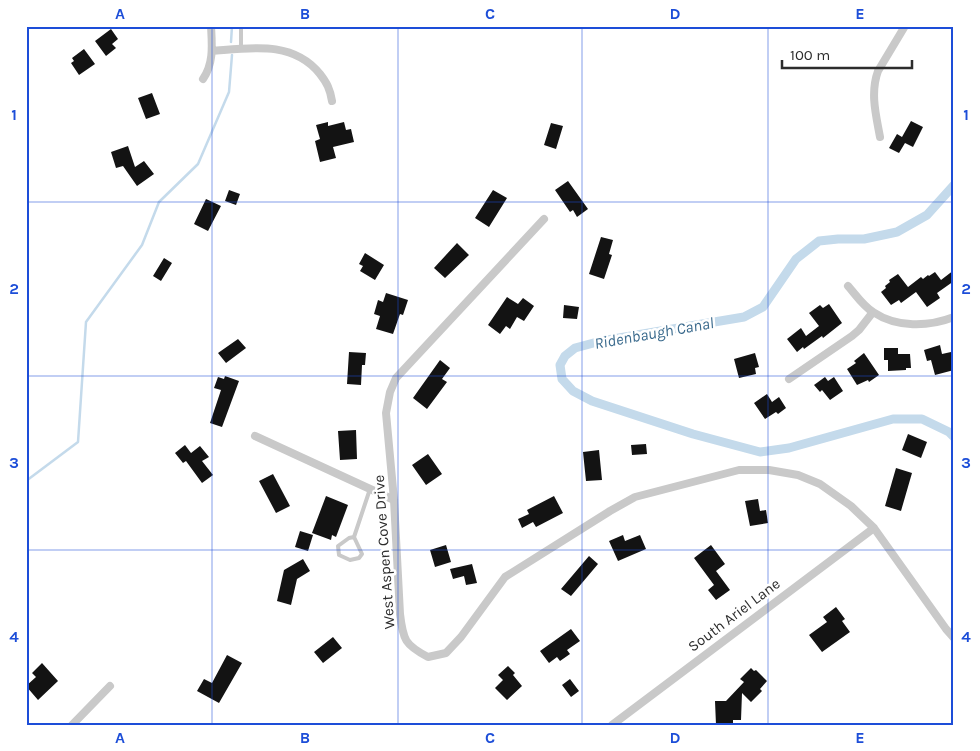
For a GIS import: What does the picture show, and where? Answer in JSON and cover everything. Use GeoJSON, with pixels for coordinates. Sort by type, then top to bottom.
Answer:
{"type":"FeatureCollection","features":[{"type":"Feature","properties":{"kind":"street"},"geometry":{"type":"LineString","coordinates":[[203,80],[208,71],[212,51],[211,26]]}},
{"type":"Feature","properties":{"kind":"street"},"geometry":{"type":"LineString","coordinates":[[880,137],[873,95],[875,78],[904,26]]}},
{"type":"Feature","properties":{"kind":"street"},"geometry":{"type":"LineString","coordinates":[[212,51],[241,48],[279,49],[298,55],[309,62],[326,82],[330,89],[332,101]]}},
{"type":"Feature","properties":{"kind":"street","name":"West Aspen Cove Drive"},"geometry":{"type":"LineString","coordinates":[[544,219],[396,378],[390,392],[386,413],[394,500],[402,633],[411,648],[428,657],[446,653],[461,637],[505,577],[635,497],[740,470],[769,470],[798,475],[820,484],[851,506],[874,528],[946,630],[954,638]]}},
{"type":"Feature","properties":{"kind":"street"},"geometry":{"type":"LineString","coordinates":[[848,286],[872,312],[888,319],[907,324],[942,322],[954,317]]}},
{"type":"Feature","properties":{"kind":"street"},"geometry":{"type":"LineString","coordinates":[[789,379],[852,336],[859,330],[872,312]]}},
{"type":"Feature","properties":{"kind":"street"},"geometry":{"type":"LineString","coordinates":[[255,436],[394,500]]}},
{"type":"Feature","properties":{"kind":"street","name":"South Ariel Lane"},"geometry":{"type":"LineString","coordinates":[[612,725],[874,528]]}},
{"type":"Feature","properties":{"kind":"street"},"geometry":{"type":"LineString","coordinates":[[72,725],[110,686]]}},
{"type":"Feature","properties":{"kind":"lane"},"geometry":{"type":"LineString","coordinates":[[241,26],[241,48]]}},
{"type":"Feature","properties":{"kind":"lane"},"geometry":{"type":"LineString","coordinates":[[354,537],[349,538],[338,546],[339,555],[350,560],[359,558],[362,554],[354,537],[370,489]]}},
{"type":"Feature","properties":{"kind":"building"},"geometry":{"type":"Polygon","coordinates":[[[111,29],[118,39],[112,44],[116,48],[106,56],[95,41],[111,29]]]}},
{"type":"Feature","properties":{"kind":"building"},"geometry":{"type":"Polygon","coordinates":[[[84,49],[95,64],[79,75],[71,63],[74,61],[72,58],[84,49]]]}},
{"type":"Feature","properties":{"kind":"building"},"geometry":{"type":"Polygon","coordinates":[[[152,93],[160,114],[146,119],[138,98],[152,93]]]}},
{"type":"Feature","properties":{"kind":"building"},"geometry":{"type":"Polygon","coordinates":[[[911,121],[923,127],[913,147],[905,143],[899,153],[889,148],[897,134],[902,137],[911,121]]]}},
{"type":"Feature","properties":{"kind":"building"},"geometry":{"type":"Polygon","coordinates":[[[328,122],[328,126],[344,122],[346,130],[351,129],[354,142],[333,147],[336,158],[320,162],[315,141],[320,139],[316,125],[328,122]]]}},
{"type":"Feature","properties":{"kind":"building"},"geometry":{"type":"Polygon","coordinates":[[[551,123],[563,126],[556,149],[544,145],[551,123]]]}},
{"type":"Feature","properties":{"kind":"building"},"geometry":{"type":"Polygon","coordinates":[[[128,146],[135,167],[144,161],[154,174],[137,186],[123,166],[116,168],[111,152],[128,146]]]}},
{"type":"Feature","properties":{"kind":"building"},"geometry":{"type":"Polygon","coordinates":[[[568,181],[588,209],[577,217],[573,210],[570,212],[555,190],[568,181]]]}},
{"type":"Feature","properties":{"kind":"building"},"geometry":{"type":"Polygon","coordinates":[[[229,190],[240,194],[236,205],[225,201],[229,190]]]}},
{"type":"Feature","properties":{"kind":"building"},"geometry":{"type":"Polygon","coordinates":[[[493,190],[507,198],[489,227],[475,218],[493,190]]]}},
{"type":"Feature","properties":{"kind":"building"},"geometry":{"type":"Polygon","coordinates":[[[206,199],[221,206],[208,231],[194,224],[206,199]]]}},
{"type":"Feature","properties":{"kind":"building"},"geometry":{"type":"Polygon","coordinates":[[[601,237],[613,240],[609,254],[612,255],[604,279],[589,274],[601,237]]]}},
{"type":"Feature","properties":{"kind":"building"},"geometry":{"type":"Polygon","coordinates":[[[457,243],[469,255],[445,278],[434,268],[457,243]]]}},
{"type":"Feature","properties":{"kind":"building"},"geometry":{"type":"Polygon","coordinates":[[[365,253],[384,265],[375,280],[360,271],[363,266],[359,264],[365,253]]]}},
{"type":"Feature","properties":{"kind":"building"},"geometry":{"type":"Polygon","coordinates":[[[164,258],[172,263],[161,281],[153,276],[164,258]]]}},
{"type":"Feature","properties":{"kind":"building"},"geometry":{"type":"Polygon","coordinates":[[[954,270],[954,281],[937,293],[940,298],[927,307],[916,292],[901,303],[899,300],[891,305],[881,292],[890,282],[889,280],[898,274],[908,287],[921,277],[923,279],[935,272],[941,280],[954,270]]]}},
{"type":"Feature","properties":{"kind":"building"},"geometry":{"type":"Polygon","coordinates":[[[386,293],[408,300],[403,315],[400,314],[393,334],[376,329],[380,316],[374,314],[378,300],[383,302],[386,293]]]}},
{"type":"Feature","properties":{"kind":"building"},"geometry":{"type":"Polygon","coordinates":[[[507,297],[518,304],[523,298],[534,306],[524,321],[517,317],[510,329],[506,326],[500,334],[488,325],[507,297]]]}},
{"type":"Feature","properties":{"kind":"building"},"geometry":{"type":"Polygon","coordinates":[[[829,304],[842,323],[823,338],[822,336],[797,352],[787,339],[801,328],[806,336],[819,326],[809,313],[820,305],[823,308],[829,304]]]}},
{"type":"Feature","properties":{"kind":"building"},"geometry":{"type":"Polygon","coordinates":[[[564,305],[579,307],[577,319],[563,318],[564,305]]]}},
{"type":"Feature","properties":{"kind":"building"},"geometry":{"type":"Polygon","coordinates":[[[238,339],[246,348],[226,363],[218,353],[238,339]]]}},
{"type":"Feature","properties":{"kind":"building"},"geometry":{"type":"Polygon","coordinates":[[[940,345],[942,354],[951,352],[954,370],[935,375],[931,360],[927,361],[924,350],[940,345]]]}},
{"type":"Feature","properties":{"kind":"building"},"geometry":{"type":"Polygon","coordinates":[[[884,348],[898,348],[898,354],[910,354],[911,368],[888,371],[888,360],[884,360],[884,348]]]}},
{"type":"Feature","properties":{"kind":"building"},"geometry":{"type":"Polygon","coordinates":[[[349,352],[366,353],[365,365],[362,365],[361,385],[347,384],[349,352]]]}},
{"type":"Feature","properties":{"kind":"building"},"geometry":{"type":"Polygon","coordinates":[[[755,353],[759,367],[755,368],[756,374],[739,378],[734,359],[755,353]]]}},
{"type":"Feature","properties":{"kind":"building"},"geometry":{"type":"Polygon","coordinates":[[[864,353],[879,375],[869,382],[868,380],[857,385],[847,369],[856,363],[854,361],[864,353]]]}},
{"type":"Feature","properties":{"kind":"building"},"geometry":{"type":"Polygon","coordinates":[[[440,360],[450,368],[442,379],[447,382],[427,409],[413,398],[440,360]]]}},
{"type":"Feature","properties":{"kind":"building"},"geometry":{"type":"Polygon","coordinates":[[[225,376],[239,381],[222,427],[210,423],[221,390],[214,388],[218,377],[224,379],[225,376]]]}},
{"type":"Feature","properties":{"kind":"building"},"geometry":{"type":"Polygon","coordinates":[[[825,377],[828,381],[834,377],[843,391],[830,400],[822,390],[820,392],[814,385],[825,377]]]}},
{"type":"Feature","properties":{"kind":"building"},"geometry":{"type":"Polygon","coordinates":[[[767,394],[772,402],[779,397],[786,408],[778,414],[776,412],[765,419],[754,403],[767,394]]]}},
{"type":"Feature","properties":{"kind":"building"},"geometry":{"type":"Polygon","coordinates":[[[356,430],[357,459],[340,460],[338,431],[356,430]]]}},
{"type":"Feature","properties":{"kind":"building"},"geometry":{"type":"Polygon","coordinates":[[[908,434],[927,442],[921,458],[902,450],[908,434]]]}},
{"type":"Feature","properties":{"kind":"building"},"geometry":{"type":"Polygon","coordinates":[[[646,444],[647,454],[632,455],[631,445],[646,444]]]}},
{"type":"Feature","properties":{"kind":"building"},"geometry":{"type":"Polygon","coordinates":[[[185,445],[191,453],[200,446],[209,457],[202,461],[213,475],[202,483],[186,461],[183,463],[175,453],[185,445]]]}},
{"type":"Feature","properties":{"kind":"building"},"geometry":{"type":"Polygon","coordinates":[[[599,450],[602,480],[586,481],[583,452],[599,450]]]}},
{"type":"Feature","properties":{"kind":"building"},"geometry":{"type":"Polygon","coordinates":[[[428,454],[442,474],[426,485],[412,465],[428,454]]]}},
{"type":"Feature","properties":{"kind":"building"},"geometry":{"type":"Polygon","coordinates":[[[896,468],[912,473],[901,511],[885,506],[896,468]]]}},
{"type":"Feature","properties":{"kind":"building"},"geometry":{"type":"Polygon","coordinates":[[[273,474],[290,506],[276,513],[259,481],[273,474]]]}},
{"type":"Feature","properties":{"kind":"building"},"geometry":{"type":"Polygon","coordinates":[[[326,496],[348,505],[336,537],[332,535],[331,540],[312,533],[326,496]]]}},
{"type":"Feature","properties":{"kind":"building"},"geometry":{"type":"Polygon","coordinates":[[[554,496],[563,513],[536,527],[533,522],[522,528],[518,519],[529,514],[527,510],[554,496]]]}},
{"type":"Feature","properties":{"kind":"building"},"geometry":{"type":"Polygon","coordinates":[[[758,499],[760,511],[766,510],[768,523],[750,526],[745,501],[758,499]]]}},
{"type":"Feature","properties":{"kind":"building"},"geometry":{"type":"Polygon","coordinates":[[[300,531],[313,535],[308,551],[295,547],[300,531]]]}},
{"type":"Feature","properties":{"kind":"building"},"geometry":{"type":"Polygon","coordinates":[[[623,535],[625,541],[640,535],[646,549],[618,561],[609,541],[623,535]]]}},
{"type":"Feature","properties":{"kind":"building"},"geometry":{"type":"Polygon","coordinates":[[[446,545],[451,562],[435,567],[430,550],[446,545]]]}},
{"type":"Feature","properties":{"kind":"building"},"geometry":{"type":"Polygon","coordinates":[[[711,545],[725,564],[716,571],[730,590],[716,600],[708,590],[714,585],[694,558],[711,545]]]}},
{"type":"Feature","properties":{"kind":"building"},"geometry":{"type":"Polygon","coordinates":[[[589,556],[598,564],[571,596],[561,589],[589,556]]]}},
{"type":"Feature","properties":{"kind":"building"},"geometry":{"type":"Polygon","coordinates":[[[303,559],[310,571],[297,579],[291,605],[277,601],[284,570],[303,559]]]}},
{"type":"Feature","properties":{"kind":"building"},"geometry":{"type":"Polygon","coordinates":[[[472,564],[477,583],[466,585],[464,576],[453,579],[450,569],[472,564]]]}},
{"type":"Feature","properties":{"kind":"building"},"geometry":{"type":"Polygon","coordinates":[[[836,607],[845,619],[842,621],[850,632],[822,652],[809,635],[827,622],[823,617],[836,607]]]}},
{"type":"Feature","properties":{"kind":"building"},"geometry":{"type":"Polygon","coordinates":[[[571,629],[580,641],[567,650],[570,654],[560,661],[557,657],[549,663],[540,651],[571,629]]]}},
{"type":"Feature","properties":{"kind":"building"},"geometry":{"type":"Polygon","coordinates":[[[333,637],[342,648],[323,663],[314,652],[333,637]]]}},
{"type":"Feature","properties":{"kind":"building"},"geometry":{"type":"Polygon","coordinates":[[[227,655],[242,663],[219,703],[197,691],[204,679],[212,683],[227,655]]]}},
{"type":"Feature","properties":{"kind":"building"},"geometry":{"type":"Polygon","coordinates":[[[42,663],[58,681],[38,700],[26,686],[36,677],[32,673],[42,663]]]}},
{"type":"Feature","properties":{"kind":"building"},"geometry":{"type":"Polygon","coordinates":[[[508,666],[515,673],[513,675],[522,686],[507,700],[495,688],[503,680],[498,675],[508,666]]]}},
{"type":"Feature","properties":{"kind":"building"},"geometry":{"type":"Polygon","coordinates":[[[751,668],[754,671],[756,670],[767,681],[760,689],[762,691],[751,702],[742,693],[741,720],[733,720],[733,725],[716,725],[715,701],[726,701],[744,682],[740,679],[751,668]]]}},
{"type":"Feature","properties":{"kind":"building"},"geometry":{"type":"Polygon","coordinates":[[[570,679],[579,691],[571,697],[562,685],[570,679]]]}},
{"type":"Feature","properties":{"kind":"waterway"},"geometry":{"type":"LineString","coordinates":[[231,42],[232,26]]}},
{"type":"Feature","properties":{"kind":"waterway"},"geometry":{"type":"LineString","coordinates":[[26,481],[78,442],[86,322],[142,245],[159,202],[198,164],[229,92],[232,55]]}},
{"type":"Feature","properties":{"kind":"waterway","name":"Ridenbaugh Canal"},"geometry":{"type":"LineString","coordinates":[[954,185],[927,215],[897,232],[864,239],[819,241],[796,259],[763,307],[744,317],[601,341],[575,348],[565,356],[560,365],[562,379],[573,391],[592,401],[693,434],[760,452],[789,448],[893,419],[922,419],[949,432],[954,437]]}}]}
